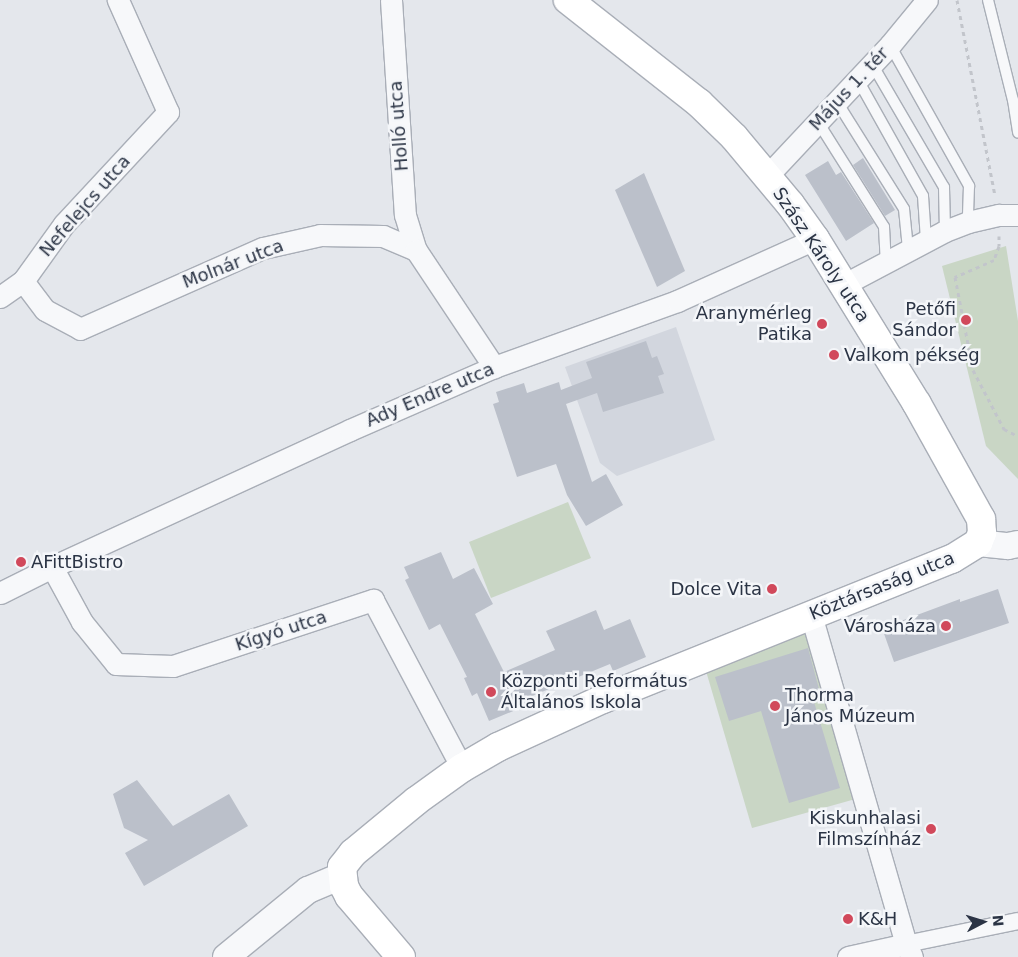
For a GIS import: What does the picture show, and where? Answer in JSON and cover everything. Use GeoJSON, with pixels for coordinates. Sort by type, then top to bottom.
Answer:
{"type":"FeatureCollection","features":[{"type":"Feature","properties":{"kind":"main road","name":"Szász Károly utca"},"geometry":{"type":"LineString","coordinates":[[568,0],[699,103],[734,137],[767,176],[815,239],[917,404],[973,503],[981,519],[982,533],[978,543]]}},
{"type":"Feature","properties":{"kind":"main road","name":"Köztársaság utca"},"geometry":{"type":"LineString","coordinates":[[341,876],[342,867],[353,853],[462,768],[498,747],[603,699],[952,559],[978,543]]}},
{"type":"Feature","properties":{"kind":"main road"},"geometry":{"type":"LineString","coordinates":[[341,876],[349,896],[401,957]]}},
{"type":"Feature","properties":{"kind":"street","name":"Nefelejcs utca"},"geometry":{"type":"LineString","coordinates":[[0,297],[23,281],[64,224],[168,112],[118,0]]}},
{"type":"Feature","properties":{"kind":"street","name":"Holló utca"},"geometry":{"type":"LineString","coordinates":[[391,0],[405,215],[416,250]]}},
{"type":"Feature","properties":{"kind":"street","name":"Május 1. tér"},"geometry":{"type":"LineString","coordinates":[[767,176],[890,45],[927,0]]}},
{"type":"Feature","properties":{"kind":"street"},"geometry":{"type":"LineString","coordinates":[[843,285],[926,240],[968,222],[999,215],[1018,215]]}},
{"type":"Feature","properties":{"kind":"street","name":"Molnár utca"},"geometry":{"type":"LineString","coordinates":[[23,281],[45,310],[80,329],[263,248],[320,235],[383,236],[416,250]]}},
{"type":"Feature","properties":{"kind":"street","name":"Ady Endre utca"},"geometry":{"type":"LineString","coordinates":[[0,593],[52,567],[350,430],[494,367],[677,301],[815,239]]}},
{"type":"Feature","properties":{"kind":"street"},"geometry":{"type":"LineString","coordinates":[[416,250],[494,367]]}},
{"type":"Feature","properties":{"kind":"street"},"geometry":{"type":"LineString","coordinates":[[978,543],[1008,546],[1018,544]]}},
{"type":"Feature","properties":{"kind":"street","name":"Kígyó utca"},"geometry":{"type":"LineString","coordinates":[[52,567],[82,622],[116,664],[173,666],[374,600],[462,768]]}},
{"type":"Feature","properties":{"kind":"street"},"geometry":{"type":"LineString","coordinates":[[811,615],[909,951]]}},
{"type":"Feature","properties":{"kind":"street"},"geometry":{"type":"LineString","coordinates":[[226,957],[308,890],[341,876]]}},
{"type":"Feature","properties":{"kind":"street"},"geometry":{"type":"LineString","coordinates":[[848,957],[909,951],[1018,921]]}},
{"type":"Feature","properties":{"kind":"lane"},"geometry":{"type":"LineString","coordinates":[[988,0],[1014,100],[1018,133]]}},
{"type":"Feature","properties":{"kind":"lane"},"geometry":{"type":"LineString","coordinates":[[890,45],[969,186],[968,222]]}},
{"type":"Feature","properties":{"kind":"lane"},"geometry":{"type":"LineString","coordinates":[[865,72],[944,187],[926,240]]}},
{"type":"Feature","properties":{"kind":"lane"},"geometry":{"type":"LineString","coordinates":[[865,72],[923,196],[926,240]]}},
{"type":"Feature","properties":{"kind":"lane"},"geometry":{"type":"LineString","coordinates":[[837,102],[904,209],[926,240]]}},
{"type":"Feature","properties":{"kind":"lane"},"geometry":{"type":"LineString","coordinates":[[818,122],[884,227],[886,262]]}},
{"type":"Feature","properties":{"kind":"shaded area"},"geometry":{"type":"Polygon","coordinates":[[[676,327],[715,440],[617,476],[600,463],[565,367],[676,327]]]}},
{"type":"Feature","properties":{"kind":"green space"},"geometry":{"type":"Polygon","coordinates":[[[1006,246],[1018,321],[1018,479],[986,446],[942,266],[1006,246]]]}},
{"type":"Feature","properties":{"kind":"green space"},"geometry":{"type":"Polygon","coordinates":[[[568,502],[591,558],[491,598],[469,542],[568,502]]]}},
{"type":"Feature","properties":{"kind":"green space"},"geometry":{"type":"Polygon","coordinates":[[[809,630],[859,798],[752,828],[706,671],[809,630]]]}},
{"type":"Feature","properties":{"kind":"building"},"geometry":{"type":"Polygon","coordinates":[[[863,158],[895,210],[885,216],[853,165],[863,158]]]}},
{"type":"Feature","properties":{"kind":"building"},"geometry":{"type":"Polygon","coordinates":[[[828,161],[836,175],[841,172],[874,223],[846,241],[805,175],[828,161]]]}},
{"type":"Feature","properties":{"kind":"building"},"geometry":{"type":"Polygon","coordinates":[[[644,173],[685,271],[657,287],[615,190],[644,173]]]}},
{"type":"Feature","properties":{"kind":"building"},"geometry":{"type":"Polygon","coordinates":[[[646,341],[652,358],[657,356],[664,374],[658,376],[664,393],[603,412],[597,393],[566,404],[592,482],[606,474],[623,505],[586,526],[567,495],[556,464],[517,477],[493,404],[499,402],[496,392],[524,383],[527,393],[559,382],[561,390],[592,378],[586,362],[646,341]]]}},
{"type":"Feature","properties":{"kind":"building"},"geometry":{"type":"Polygon","coordinates":[[[441,552],[453,579],[474,568],[493,604],[475,614],[504,672],[555,650],[546,631],[596,610],[604,630],[630,619],[646,657],[613,671],[610,664],[532,696],[535,702],[489,721],[477,693],[472,696],[464,678],[467,677],[440,624],[429,630],[405,580],[409,578],[404,567],[441,552]]]}},
{"type":"Feature","properties":{"kind":"building","name":"Városháza"},"geometry":{"type":"Polygon","coordinates":[[[998,589],[1009,623],[894,662],[882,628],[960,599],[960,602],[998,589]]]}},
{"type":"Feature","properties":{"kind":"building"},"geometry":{"type":"Polygon","coordinates":[[[808,648],[819,689],[811,692],[840,788],[789,803],[761,711],[729,721],[715,677],[808,648]]]}},
{"type":"Feature","properties":{"kind":"building"},"geometry":{"type":"Polygon","coordinates":[[[137,780],[173,826],[229,794],[248,826],[144,886],[125,853],[148,840],[124,828],[113,794],[137,780]]]}},
{"type":"Feature","properties":{"kind":"place","name":"Petőfi Sándor"},"geometry":{"type":"Point","coordinates":[966,320]}},
{"type":"Feature","properties":{"kind":"place","name":"Aranymérleg Patika"},"geometry":{"type":"Point","coordinates":[822,324]}},
{"type":"Feature","properties":{"kind":"place","name":"Valkom pékség"},"geometry":{"type":"Point","coordinates":[834,355]}},
{"type":"Feature","properties":{"kind":"place","name":"AFittBistro"},"geometry":{"type":"Point","coordinates":[21,562]}},
{"type":"Feature","properties":{"kind":"place","name":"Dolce Vita"},"geometry":{"type":"Point","coordinates":[772,589]}},
{"type":"Feature","properties":{"kind":"place","name":"Városháza"},"geometry":{"type":"Point","coordinates":[946,626]}},
{"type":"Feature","properties":{"kind":"place","name":"Központi Református Általános Iskola"},"geometry":{"type":"Point","coordinates":[491,692]}},
{"type":"Feature","properties":{"kind":"place","name":"Thorma János Múzeum"},"geometry":{"type":"Point","coordinates":[775,706]}},
{"type":"Feature","properties":{"kind":"place","name":"Kiskunhalasi Filmszínház"},"geometry":{"type":"Point","coordinates":[931,829]}},
{"type":"Feature","properties":{"kind":"place","name":"K&H"},"geometry":{"type":"Point","coordinates":[848,919]}}]}
